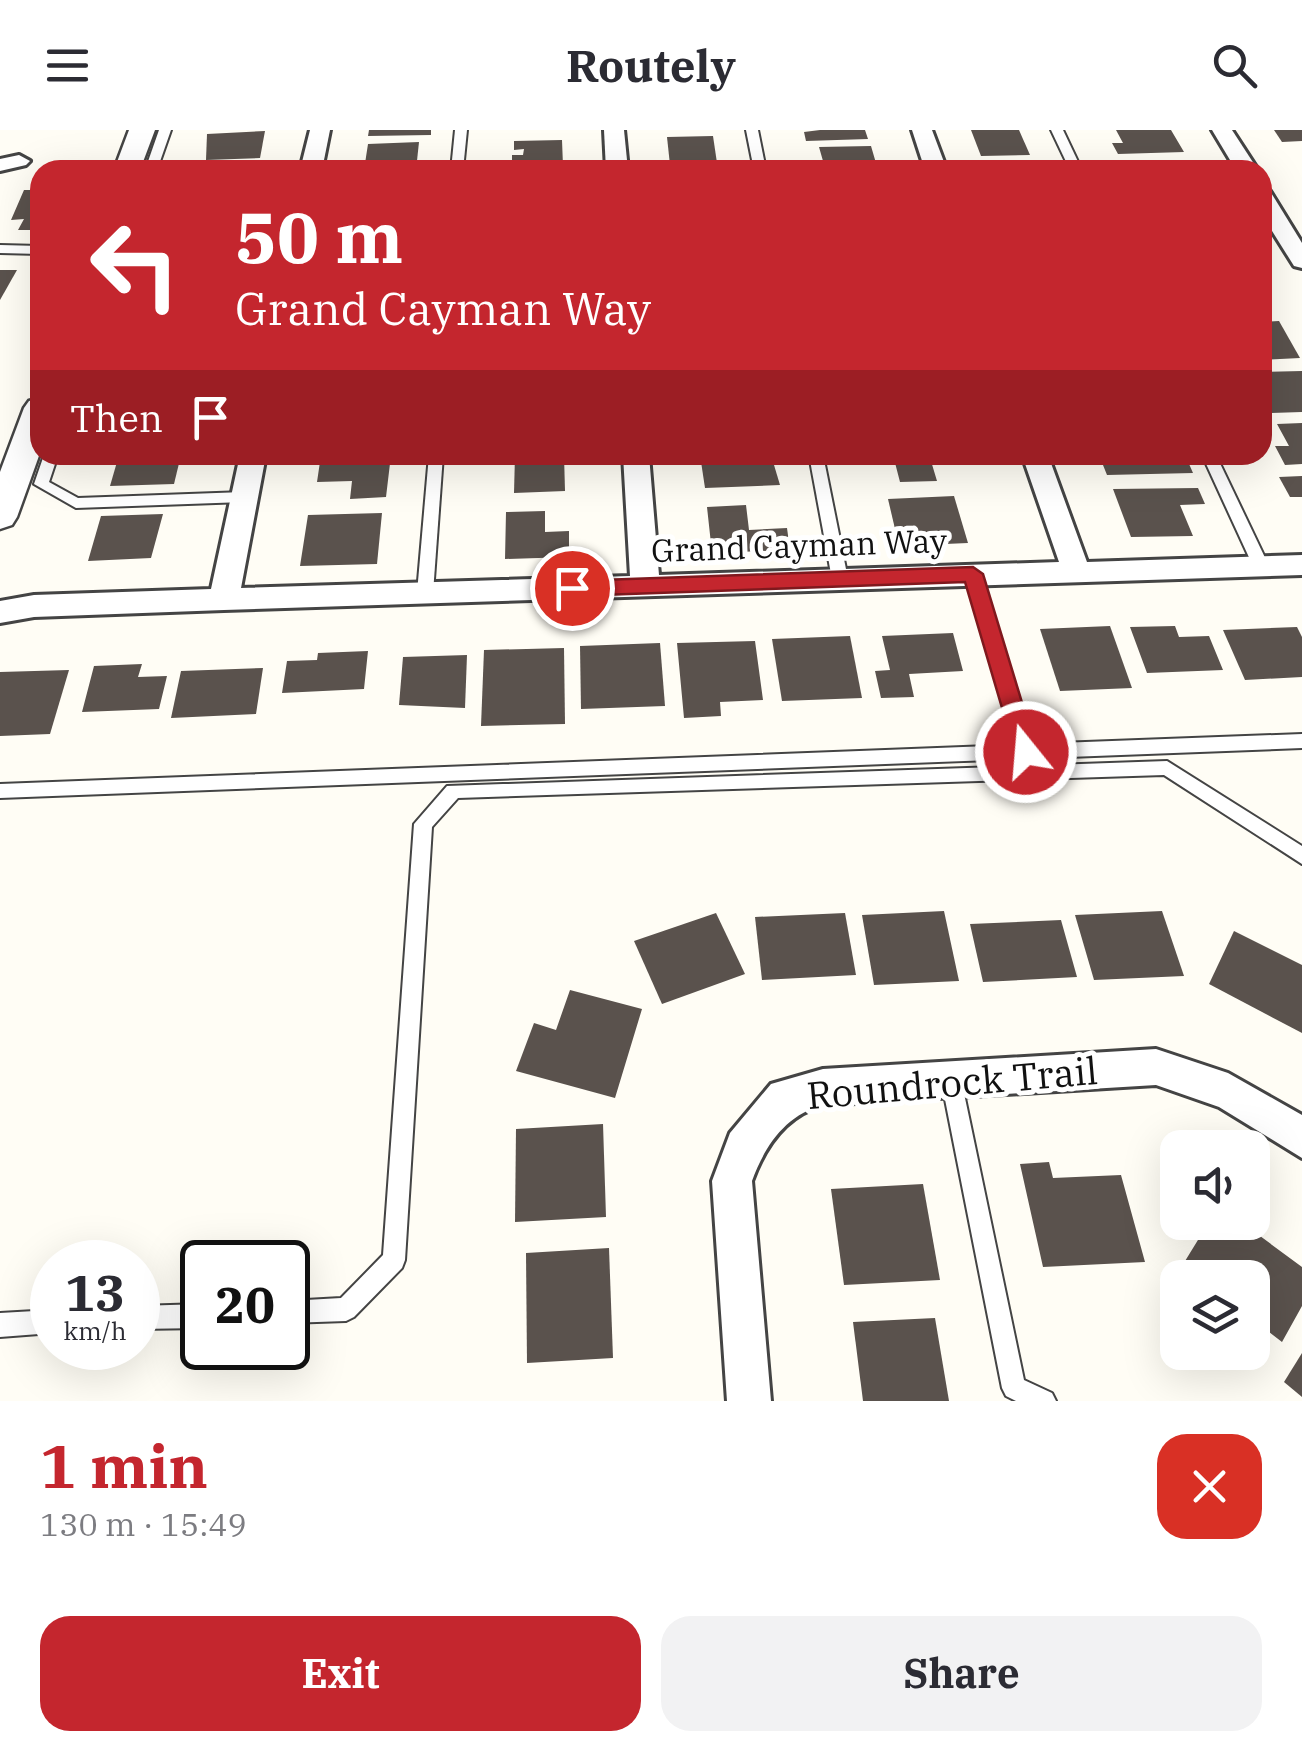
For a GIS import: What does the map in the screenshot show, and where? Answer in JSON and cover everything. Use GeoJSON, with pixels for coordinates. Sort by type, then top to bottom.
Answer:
{"type":"FeatureCollection","features":[{"type":"Feature","properties":{"kind":"street"},"geometry":{"type":"LineString","coordinates":[[131,160],[142,130]]}},
{"type":"Feature","properties":{"kind":"street"},"geometry":{"type":"LineString","coordinates":[[313,160],[320,130]]}},
{"type":"Feature","properties":{"kind":"street"},"geometry":{"type":"LineString","coordinates":[[614,130],[616,160]]}},
{"type":"Feature","properties":{"kind":"street"},"geometry":{"type":"LineString","coordinates":[[922,130],[932,160]]}},
{"type":"Feature","properties":{"kind":"street"},"geometry":{"type":"LineString","coordinates":[[1222,130],[1240,160]]}},
{"type":"Feature","properties":{"kind":"street"},"geometry":{"type":"LineString","coordinates":[[1272,212],[1302,261]]}},
{"type":"Feature","properties":{"kind":"street"},"geometry":{"type":"LineString","coordinates":[[2,505],[30,434]]}},
{"type":"Feature","properties":{"kind":"street"},"geometry":{"type":"LineString","coordinates":[[224,598],[251,465]]}},
{"type":"Feature","properties":{"kind":"street"},"geometry":{"type":"LineString","coordinates":[[637,465],[646,586]]}},
{"type":"Feature","properties":{"kind":"street"},"geometry":{"type":"LineString","coordinates":[[1039,465],[1076,571]]}},
{"type":"Feature","properties":{"kind":"street","name":"Grand Cayman Way"},"geometry":{"type":"LineString","coordinates":[[0,612],[34,606],[224,598],[1302,564]]}},
{"type":"Feature","properties":{"kind":"street","name":"Roundrock Trail"},"geometry":{"type":"LineString","coordinates":[[749,1401],[732,1181],[744,1147],[785,1097],[823,1086],[1156,1066],[1185,1072],[1231,1092],[1302,1139]]}},
{"type":"Feature","properties":{"kind":"lane"},"geometry":{"type":"LineString","coordinates":[[154,160],[165,130]]}},
{"type":"Feature","properties":{"kind":"lane"},"geometry":{"type":"LineString","coordinates":[[458,160],[460,130]]}},
{"type":"Feature","properties":{"kind":"lane"},"geometry":{"type":"LineString","coordinates":[[752,130],[758,160]]}},
{"type":"Feature","properties":{"kind":"lane"},"geometry":{"type":"LineString","coordinates":[[1057,130],[1071,160]]}},
{"type":"Feature","properties":{"kind":"lane"},"geometry":{"type":"LineString","coordinates":[[0,249],[30,250]]}},
{"type":"Feature","properties":{"kind":"lane"},"geometry":{"type":"LineString","coordinates":[[48,465],[41,484],[76,503],[244,498]]}},
{"type":"Feature","properties":{"kind":"lane"},"geometry":{"type":"LineString","coordinates":[[425,592],[435,465]]}},
{"type":"Feature","properties":{"kind":"lane"},"geometry":{"type":"LineString","coordinates":[[818,465],[840,579]]}},
{"type":"Feature","properties":{"kind":"lane"},"geometry":{"type":"LineString","coordinates":[[1215,465],[1262,566]]}},
{"type":"Feature","properties":{"kind":"lane"},"geometry":{"type":"LineString","coordinates":[[973,574],[1026,752]]}},
{"type":"Feature","properties":{"kind":"lane"},"geometry":{"type":"LineString","coordinates":[[0,791],[1302,741]]}},
{"type":"Feature","properties":{"kind":"lane"},"geometry":{"type":"LineString","coordinates":[[310,1311],[346,1309],[394,1260],[423,824],[453,791],[1167,768],[1302,856]]}},
{"type":"Feature","properties":{"kind":"lane"},"geometry":{"type":"LineString","coordinates":[[951,1079],[1014,1388],[1044,1401]]}},
{"type":"Feature","properties":{"kind":"lane"},"geometry":{"type":"LineString","coordinates":[[0,1324],[30,1323]]}},
{"type":"Feature","properties":{"kind":"building"},"geometry":{"type":"Polygon","coordinates":[[[369,130],[431,130],[431,135],[368,136],[369,130]]]}},
{"type":"Feature","properties":{"kind":"building"},"geometry":{"type":"Polygon","coordinates":[[[865,130],[868,139],[806,141],[804,132],[865,130]]]}},
{"type":"Feature","properties":{"kind":"building"},"geometry":{"type":"Polygon","coordinates":[[[971,130],[1019,130],[1030,155],[981,156],[971,130]]]}},
{"type":"Feature","properties":{"kind":"building"},"geometry":{"type":"Polygon","coordinates":[[[1116,130],[1171,130],[1184,152],[1118,154],[1112,143],[1123,143],[1116,130]]]}},
{"type":"Feature","properties":{"kind":"building"},"geometry":{"type":"Polygon","coordinates":[[[1274,130],[1302,130],[1302,141],[1282,142],[1274,130]]]}},
{"type":"Feature","properties":{"kind":"building"},"geometry":{"type":"Polygon","coordinates":[[[265,131],[260,158],[206,160],[207,134],[265,131]]]}},
{"type":"Feature","properties":{"kind":"building"},"geometry":{"type":"Polygon","coordinates":[[[713,136],[717,160],[669,160],[667,137],[713,136]]]}},
{"type":"Feature","properties":{"kind":"building"},"geometry":{"type":"Polygon","coordinates":[[[562,140],[563,160],[512,160],[512,155],[523,155],[524,149],[514,150],[514,141],[562,140]]]}},
{"type":"Feature","properties":{"kind":"building"},"geometry":{"type":"Polygon","coordinates":[[[419,142],[417,160],[366,160],[368,144],[419,142]]]}},
{"type":"Feature","properties":{"kind":"building"},"geometry":{"type":"Polygon","coordinates":[[[871,146],[875,160],[823,160],[819,147],[871,146]]]}},
{"type":"Feature","properties":{"kind":"building"},"geometry":{"type":"Polygon","coordinates":[[[24,190],[30,190],[30,230],[18,230],[24,219],[11,220],[24,190]]]}},
{"type":"Feature","properties":{"kind":"building"},"geometry":{"type":"Polygon","coordinates":[[[0,270],[17,270],[0,300],[0,270]]]}},
{"type":"Feature","properties":{"kind":"building"},"geometry":{"type":"Polygon","coordinates":[[[1272,321],[1279,321],[1300,358],[1272,359],[1272,321]]]}},
{"type":"Feature","properties":{"kind":"building"},"geometry":{"type":"Polygon","coordinates":[[[1302,371],[1302,412],[1272,413],[1272,372],[1302,371]]]}},
{"type":"Feature","properties":{"kind":"building"},"geometry":{"type":"Polygon","coordinates":[[[1302,423],[1302,464],[1285,465],[1275,446],[1289,446],[1277,424],[1302,423]]]}},
{"type":"Feature","properties":{"kind":"building"},"geometry":{"type":"Polygon","coordinates":[[[116,465],[179,465],[174,484],[110,486],[116,465]]]}},
{"type":"Feature","properties":{"kind":"building"},"geometry":{"type":"Polygon","coordinates":[[[320,465],[390,465],[386,497],[350,499],[352,481],[317,482],[320,465]]]}},
{"type":"Feature","properties":{"kind":"building"},"geometry":{"type":"Polygon","coordinates":[[[515,465],[564,465],[565,491],[514,493],[515,465]]]}},
{"type":"Feature","properties":{"kind":"building"},"geometry":{"type":"Polygon","coordinates":[[[702,465],[774,465],[780,485],[705,488],[702,465]]]}},
{"type":"Feature","properties":{"kind":"building"},"geometry":{"type":"Polygon","coordinates":[[[896,465],[932,465],[937,481],[900,482],[896,465]]]}},
{"type":"Feature","properties":{"kind":"building"},"geometry":{"type":"Polygon","coordinates":[[[1103,465],[1190,465],[1193,473],[1107,475],[1103,465]]]}},
{"type":"Feature","properties":{"kind":"building"},"geometry":{"type":"Polygon","coordinates":[[[1302,476],[1302,497],[1290,497],[1279,477],[1302,476]]]}},
{"type":"Feature","properties":{"kind":"building"},"geometry":{"type":"Polygon","coordinates":[[[1198,488],[1205,504],[1180,505],[1193,536],[1131,537],[1113,489],[1198,488]]]}},
{"type":"Feature","properties":{"kind":"building"},"geometry":{"type":"Polygon","coordinates":[[[954,496],[968,543],[899,546],[888,499],[954,496]]]}},
{"type":"Feature","properties":{"kind":"building"},"geometry":{"type":"Polygon","coordinates":[[[746,505],[749,530],[787,528],[790,550],[712,553],[707,507],[746,505]]]}},
{"type":"Feature","properties":{"kind":"building"},"geometry":{"type":"Polygon","coordinates":[[[545,511],[545,532],[569,531],[569,557],[505,559],[506,512],[545,511]]]}},
{"type":"Feature","properties":{"kind":"building"},"geometry":{"type":"Polygon","coordinates":[[[382,513],[377,564],[300,566],[308,515],[382,513]]]}},
{"type":"Feature","properties":{"kind":"building"},"geometry":{"type":"Polygon","coordinates":[[[163,514],[151,558],[88,561],[101,516],[163,514]]]}},
{"type":"Feature","properties":{"kind":"building"},"geometry":{"type":"Polygon","coordinates":[[[1110,626],[1132,688],[1060,691],[1040,629],[1110,626]]]}},
{"type":"Feature","properties":{"kind":"building"},"geometry":{"type":"Polygon","coordinates":[[[1175,626],[1179,637],[1209,636],[1223,670],[1147,673],[1130,627],[1175,626]]]}},
{"type":"Feature","properties":{"kind":"building"},"geometry":{"type":"Polygon","coordinates":[[[1297,627],[1302,637],[1302,677],[1245,680],[1223,630],[1297,627]]]}},
{"type":"Feature","properties":{"kind":"building"},"geometry":{"type":"Polygon","coordinates":[[[953,633],[963,671],[909,674],[914,697],[881,698],[875,671],[890,670],[882,636],[953,633]]]}},
{"type":"Feature","properties":{"kind":"building"},"geometry":{"type":"Polygon","coordinates":[[[850,636],[862,698],[782,701],[772,639],[850,636]]]}},
{"type":"Feature","properties":{"kind":"building"},"geometry":{"type":"Polygon","coordinates":[[[755,641],[763,700],[720,702],[721,716],[684,718],[677,643],[755,641]]]}},
{"type":"Feature","properties":{"kind":"building"},"geometry":{"type":"Polygon","coordinates":[[[660,643],[665,706],[581,709],[580,646],[660,643]]]}},
{"type":"Feature","properties":{"kind":"building"},"geometry":{"type":"Polygon","coordinates":[[[564,648],[565,724],[481,726],[484,650],[564,648]]]}},
{"type":"Feature","properties":{"kind":"building"},"geometry":{"type":"Polygon","coordinates":[[[368,651],[364,689],[282,693],[287,661],[317,660],[318,653],[368,651]]]}},
{"type":"Feature","properties":{"kind":"building"},"geometry":{"type":"Polygon","coordinates":[[[467,655],[465,708],[399,705],[403,657],[467,655]]]}},
{"type":"Feature","properties":{"kind":"building"},"geometry":{"type":"Polygon","coordinates":[[[142,664],[138,677],[167,676],[159,709],[82,712],[94,666],[142,664]]]}},
{"type":"Feature","properties":{"kind":"building"},"geometry":{"type":"Polygon","coordinates":[[[263,668],[256,714],[171,718],[181,671],[263,668]]]}},
{"type":"Feature","properties":{"kind":"building"},"geometry":{"type":"Polygon","coordinates":[[[69,670],[50,734],[0,736],[0,672],[69,670]]]}},
{"type":"Feature","properties":{"kind":"building"},"geometry":{"type":"Polygon","coordinates":[[[944,911],[959,981],[874,985],[862,915],[944,911]]]}},
{"type":"Feature","properties":{"kind":"building"},"geometry":{"type":"Polygon","coordinates":[[[1162,911],[1184,976],[1094,980],[1075,915],[1162,911]]]}},
{"type":"Feature","properties":{"kind":"building"},"geometry":{"type":"Polygon","coordinates":[[[716,913],[745,974],[662,1004],[634,941],[716,913]]]}},
{"type":"Feature","properties":{"kind":"building"},"geometry":{"type":"Polygon","coordinates":[[[845,913],[856,975],[762,980],[755,917],[845,913]]]}},
{"type":"Feature","properties":{"kind":"building"},"geometry":{"type":"Polygon","coordinates":[[[1061,920],[1077,977],[983,982],[970,924],[1061,920]]]}},
{"type":"Feature","properties":{"kind":"building"},"geometry":{"type":"Polygon","coordinates":[[[1234,931],[1302,965],[1302,1033],[1209,984],[1234,931]]]}},
{"type":"Feature","properties":{"kind":"building"},"geometry":{"type":"Polygon","coordinates":[[[570,990],[642,1009],[615,1098],[516,1071],[534,1023],[556,1030],[570,990]]]}},
{"type":"Feature","properties":{"kind":"building"},"geometry":{"type":"Polygon","coordinates":[[[603,1124],[606,1217],[515,1222],[516,1129],[603,1124]]]}},
{"type":"Feature","properties":{"kind":"building"},"geometry":{"type":"Polygon","coordinates":[[[1049,1162],[1053,1178],[1121,1175],[1145,1262],[1043,1267],[1020,1164],[1049,1162]]]}},
{"type":"Feature","properties":{"kind":"building"},"geometry":{"type":"Polygon","coordinates":[[[923,1184],[940,1280],[844,1285],[831,1189],[923,1184]]]}},
{"type":"Feature","properties":{"kind":"building"},"geometry":{"type":"Polygon","coordinates":[[[1198,1240],[1265,1240],[1302,1267],[1302,1306],[1282,1342],[1270,1333],[1270,1260],[1186,1260],[1198,1240]]]}},
{"type":"Feature","properties":{"kind":"building"},"geometry":{"type":"Polygon","coordinates":[[[609,1248],[613,1358],[527,1363],[526,1253],[609,1248]]]}},
{"type":"Feature","properties":{"kind":"building"},"geometry":{"type":"Polygon","coordinates":[[[935,1318],[949,1401],[863,1401],[853,1322],[935,1318]]]}},
{"type":"Feature","properties":{"kind":"building"},"geometry":{"type":"Polygon","coordinates":[[[1302,1353],[1302,1397],[1284,1382],[1302,1353]]]}},
{"type":"Feature","properties":{"kind":"route"},"geometry":{"type":"LineString","coordinates":[[572,588],[973,574],[1026,752]]}}]}
